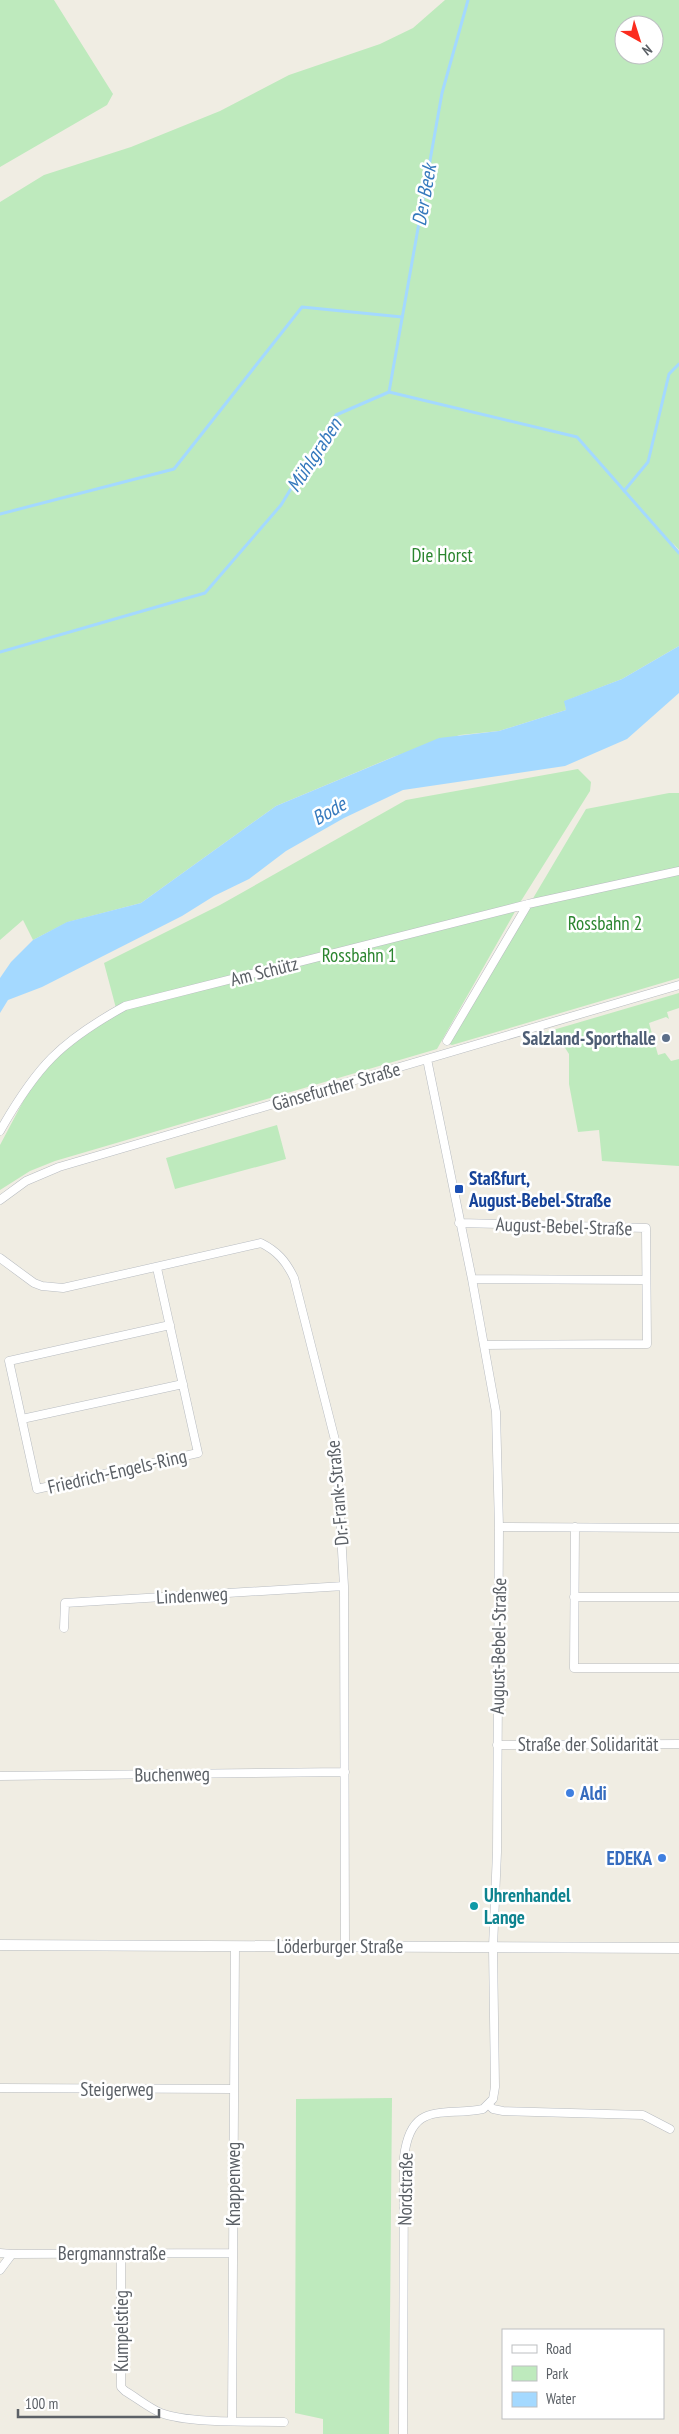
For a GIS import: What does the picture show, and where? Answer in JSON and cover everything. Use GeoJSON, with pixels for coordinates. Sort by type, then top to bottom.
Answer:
{"type":"FeatureCollection","features":[{"type":"Feature","properties":{"kind":"street","name":"Am Schütz"},"geometry":{"type":"LineString","coordinates":[[0,1130],[24,1089],[48,1058],[87,1027],[125,1006],[528,904],[679,871]]}},
{"type":"Feature","properties":{"kind":"street"},"geometry":{"type":"LineString","coordinates":[[447,1041],[528,904]]}},
{"type":"Feature","properties":{"kind":"street","name":"Gänsefurther Straße"},"geometry":{"type":"LineString","coordinates":[[0,1200],[32,1178],[59,1167],[679,985]]}},
{"type":"Feature","properties":{"kind":"street","name":"August-Bebel-Straße"},"geometry":{"type":"LineString","coordinates":[[427,1059],[459,1223],[472,1279],[496,1412],[499,1527],[497,1852],[494,1947]]}},
{"type":"Feature","properties":{"kind":"street","name":"August-Bebel-Straße"},"geometry":{"type":"LineString","coordinates":[[459,1223],[646,1228],[647,1344],[484,1345]]}},
{"type":"Feature","properties":{"kind":"street","name":"Dr.-Frank-Straße"},"geometry":{"type":"LineString","coordinates":[[0,1258],[34,1283],[54,1288],[157,1268],[261,1243],[272,1249],[288,1265],[294,1278],[336,1444],[344,1586],[345,1946]]}},
{"type":"Feature","properties":{"kind":"street","name":"Friedrich-Engels-Ring"},"geometry":{"type":"LineString","coordinates":[[157,1268],[170,1325],[198,1453],[37,1489],[9,1361],[170,1325]]}},
{"type":"Feature","properties":{"kind":"street"},"geometry":{"type":"LineString","coordinates":[[472,1279],[646,1280]]}},
{"type":"Feature","properties":{"kind":"street"},"geometry":{"type":"LineString","coordinates":[[22,1419],[183,1384]]}},
{"type":"Feature","properties":{"kind":"street"},"geometry":{"type":"LineString","coordinates":[[499,1527],[679,1528]]}},
{"type":"Feature","properties":{"kind":"street"},"geometry":{"type":"LineString","coordinates":[[575,1527],[574,1668],[679,1668]]}},
{"type":"Feature","properties":{"kind":"street","name":"Lindenweg"},"geometry":{"type":"LineString","coordinates":[[64,1628],[64,1603],[344,1586]]}},
{"type":"Feature","properties":{"kind":"street"},"geometry":{"type":"LineString","coordinates":[[574,1597],[679,1597]]}},
{"type":"Feature","properties":{"kind":"street","name":"Straße der Solidarität"},"geometry":{"type":"LineString","coordinates":[[497,1744],[679,1744]]}},
{"type":"Feature","properties":{"kind":"street","name":"Buchenweg"},"geometry":{"type":"LineString","coordinates":[[0,1776],[345,1772]]}},
{"type":"Feature","properties":{"kind":"street","name":"Löderburger Straße"},"geometry":{"type":"LineString","coordinates":[[0,1945],[679,1948]]}},
{"type":"Feature","properties":{"kind":"street","name":"Knappenweg"},"geometry":{"type":"LineString","coordinates":[[232,2421],[235,1946]]}},
{"type":"Feature","properties":{"kind":"street"},"geometry":{"type":"LineString","coordinates":[[494,1947],[495,2086],[493,2099],[489,2105],[493,2109],[503,2111],[643,2115],[670,2129]]}},
{"type":"Feature","properties":{"kind":"street","name":"Steigerweg"},"geometry":{"type":"LineString","coordinates":[[0,2088],[233,2089]]}},
{"type":"Feature","properties":{"kind":"street","name":"Nordstraße"},"geometry":{"type":"LineString","coordinates":[[403,2434],[404,2158],[408,2136],[419,2121],[429,2115],[452,2110],[475,2111],[489,2105]]}},
{"type":"Feature","properties":{"kind":"street","name":"Bergmannstraße"},"geometry":{"type":"LineString","coordinates":[[0,2253],[232,2253]]}},
{"type":"Feature","properties":{"kind":"street","name":"Kumpelstieg"},"geometry":{"type":"LineString","coordinates":[[121,2253],[121,2387],[162,2413],[198,2419],[284,2422]]}},
{"type":"Feature","properties":{"kind":"street"},"geometry":{"type":"LineString","coordinates":[[0,2270],[12,2254]]}},
{"type":"Feature","properties":{"kind":"green space"},"geometry":{"type":"Polygon","coordinates":[[[0,0],[54,0],[113,94],[107,105],[0,167],[0,0]]]}},
{"type":"Feature","properties":{"kind":"green space","name":"Die Horst"},"geometry":{"type":"Polygon","coordinates":[[[445,0],[679,0],[679,550],[672,542],[679,552],[679,646],[622,679],[565,701],[566,710],[499,731],[460,735],[393,757],[276,806],[141,903],[68,922],[33,940],[23,920],[0,940],[0,202],[44,175],[131,147],[220,111],[289,75],[380,44],[413,28],[445,0]]]}},
{"type":"Feature","properties":{"kind":"green space","name":"Rossbahn 1"},"geometry":{"type":"Polygon","coordinates":[[[578,769],[591,782],[590,791],[521,901],[437,1049],[55,1161],[30,1171],[0,1190],[0,1145],[27,1094],[49,1064],[87,1029],[117,1012],[104,963],[220,905],[406,800],[578,769]]]}},
{"type":"Feature","properties":{"kind":"green space","name":"Rossbahn 2"},"geometry":{"type":"Polygon","coordinates":[[[669,793],[679,793],[679,978],[452,1045],[449,1044],[449,1040],[586,809],[669,793]]]}},
{"type":"Feature","properties":{"kind":"green space"},"geometry":{"type":"Polygon","coordinates":[[[679,993],[679,1008],[667,1012],[669,1019],[666,1017],[649,1023],[658,1055],[665,1053],[671,1061],[679,1059],[679,1166],[602,1161],[599,1130],[578,1132],[569,1084],[569,1054],[560,1040],[538,1039],[536,1035],[679,993]]]}},
{"type":"Feature","properties":{"kind":"green space"},"geometry":{"type":"Polygon","coordinates":[[[277,1125],[286,1159],[175,1189],[166,1158],[277,1125]]]}},
{"type":"Feature","properties":{"kind":"green space"},"geometry":{"type":"Polygon","coordinates":[[[392,2098],[389,2434],[323,2434],[323,2419],[295,2413],[296,2099],[392,2098]]]}},
{"type":"Feature","properties":{"kind":"water","name":"Bode"},"geometry":{"type":"Polygon","coordinates":[[[679,646],[679,693],[627,739],[565,766],[403,790],[344,818],[286,851],[249,879],[214,896],[182,916],[42,987],[8,1000],[0,1013],[0,978],[11,962],[33,940],[67,922],[141,903],[276,806],[439,738],[499,731],[566,710],[564,701],[622,679],[679,646]]]}},
{"type":"Feature","properties":{"kind":"waterway","name":"Der Beek"},"geometry":{"type":"LineString","coordinates":[[389,392],[442,93],[468,0]]}},
{"type":"Feature","properties":{"kind":"waterway"},"geometry":{"type":"LineString","coordinates":[[0,514],[174,469],[302,307],[402,317]]}},
{"type":"Feature","properties":{"kind":"waterway"},"geometry":{"type":"LineString","coordinates":[[624,491],[648,462],[669,374],[679,364]]}},
{"type":"Feature","properties":{"kind":"waterway","name":"Mühlgraben"},"geometry":{"type":"LineString","coordinates":[[0,652],[205,593],[281,505],[336,415],[389,392],[577,437],[679,553]]}},
{"type":"Feature","properties":{"kind":"place","name":"Salzland-Sporthalle"},"geometry":{"type":"Point","coordinates":[666,1038]}},
{"type":"Feature","properties":{"kind":"place","name":"Staßfurt, August-Bebel-Straße"},"geometry":{"type":"Point","coordinates":[459,1189]}},
{"type":"Feature","properties":{"kind":"place","name":"Aldi"},"geometry":{"type":"Point","coordinates":[570,1793]}},
{"type":"Feature","properties":{"kind":"place","name":"EDEKA"},"geometry":{"type":"Point","coordinates":[662,1858]}},
{"type":"Feature","properties":{"kind":"place","name":"Uhrenhandel Lange"},"geometry":{"type":"Point","coordinates":[474,1906]}}]}
